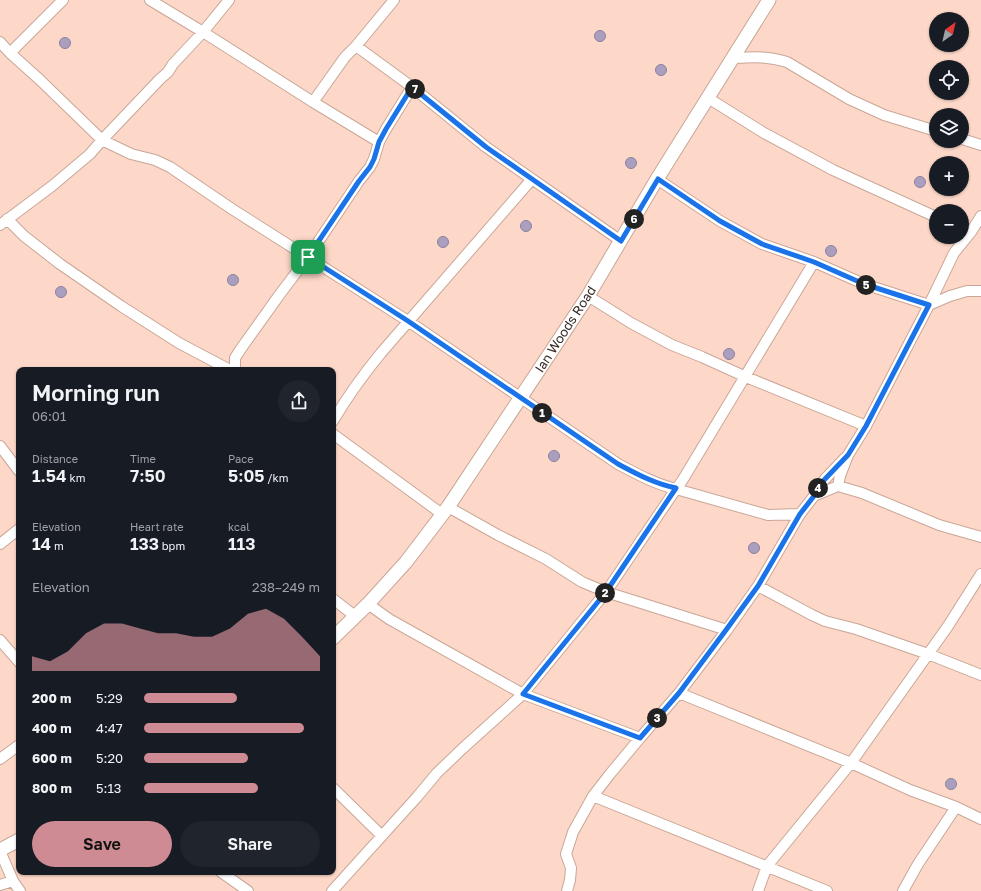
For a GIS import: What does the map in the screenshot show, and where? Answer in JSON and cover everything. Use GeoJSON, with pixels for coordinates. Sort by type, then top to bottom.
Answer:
{"type":"FeatureCollection","features":[{"type":"Feature","properties":{"kind":"street"},"geometry":{"type":"LineString","coordinates":[[10,53],[63,0]]}},
{"type":"Feature","properties":{"kind":"street"},"geometry":{"type":"LineString","coordinates":[[150,0],[379,142]]}},
{"type":"Feature","properties":{"kind":"street"},"geometry":{"type":"LineString","coordinates":[[225,367],[179,342],[121,306],[60,264],[4,222],[52,186],[90,154],[168,72],[173,64],[203,32],[229,0]]}},
{"type":"Feature","properties":{"kind":"street"},"geometry":{"type":"LineString","coordinates":[[313,102],[345,57],[394,0]]}},
{"type":"Feature","properties":{"kind":"street","name":"Ian Woods Road"},"geometry":{"type":"LineString","coordinates":[[336,635],[368,604],[406,562],[445,511],[588,296],[658,179],[769,0]]}},
{"type":"Feature","properties":{"kind":"street"},"geometry":{"type":"LineString","coordinates":[[0,42],[102,140],[130,154],[155,160],[170,167],[408,321],[618,464],[644,478],[662,485],[768,515],[800,514]]}},
{"type":"Feature","properties":{"kind":"street"},"geometry":{"type":"LineString","coordinates":[[356,46],[412,87],[486,147],[621,241]]}},
{"type":"Feature","properties":{"kind":"street"},"geometry":{"type":"LineString","coordinates":[[733,58],[764,57],[776,58],[787,62],[849,99],[884,115],[929,130]]}},
{"type":"Feature","properties":{"kind":"street"},"geometry":{"type":"LineString","coordinates":[[234,367],[235,358],[240,350],[308,257],[370,167],[379,142],[412,87]]}},
{"type":"Feature","properties":{"kind":"street"},"geometry":{"type":"LineString","coordinates":[[708,98],[764,133],[833,170],[929,214]]}},
{"type":"Feature","properties":{"kind":"street"},"geometry":{"type":"LineString","coordinates":[[969,141],[981,145]]}},
{"type":"Feature","properties":{"kind":"street"},"geometry":{"type":"LineString","coordinates":[[336,416],[360,379],[408,321],[532,179]]}},
{"type":"Feature","properties":{"kind":"street"},"geometry":{"type":"LineString","coordinates":[[658,179],[720,221],[762,244],[814,262],[864,284],[929,305],[967,291],[981,291]]}},
{"type":"Feature","properties":{"kind":"street"},"geometry":{"type":"LineString","coordinates":[[969,227],[981,216]]}},
{"type":"Feature","properties":{"kind":"street"},"geometry":{"type":"LineString","coordinates":[[838,486],[848,455],[866,426],[929,305],[959,244]]}},
{"type":"Feature","properties":{"kind":"street"},"geometry":{"type":"LineString","coordinates":[[332,891],[437,773],[523,694],[606,592],[682,481],[814,262]]}},
{"type":"Feature","properties":{"kind":"street"},"geometry":{"type":"LineString","coordinates":[[588,296],[631,323],[672,345],[866,426]]}},
{"type":"Feature","properties":{"kind":"street"},"geometry":{"type":"LineString","coordinates":[[336,436],[445,511],[546,559],[582,582],[606,592],[726,630]]}},
{"type":"Feature","properties":{"kind":"street"},"geometry":{"type":"LineString","coordinates":[[0,446],[16,467]]}},
{"type":"Feature","properties":{"kind":"street"},"geometry":{"type":"LineString","coordinates":[[567,891],[571,868],[566,854],[573,832],[593,796],[679,693],[758,586],[800,514],[814,496],[817,489],[848,455]]}},
{"type":"Feature","properties":{"kind":"street"},"geometry":{"type":"LineString","coordinates":[[814,496],[838,486],[862,493],[939,525],[981,537]]}},
{"type":"Feature","properties":{"kind":"street"},"geometry":{"type":"LineString","coordinates":[[0,544],[16,531]]}},
{"type":"Feature","properties":{"kind":"street"},"geometry":{"type":"LineString","coordinates":[[758,891],[767,866],[851,763],[948,626],[981,574]]}},
{"type":"Feature","properties":{"kind":"street"},"geometry":{"type":"LineString","coordinates":[[758,586],[812,616],[856,629],[928,654],[981,675]]}},
{"type":"Feature","properties":{"kind":"street"},"geometry":{"type":"LineString","coordinates":[[336,601],[355,616]]}},
{"type":"Feature","properties":{"kind":"street"},"geometry":{"type":"LineString","coordinates":[[368,604],[389,619],[523,694],[640,738]]}},
{"type":"Feature","properties":{"kind":"street"},"geometry":{"type":"LineString","coordinates":[[0,640],[16,659]]}},
{"type":"Feature","properties":{"kind":"street"},"geometry":{"type":"LineString","coordinates":[[679,693],[851,763],[910,790],[956,807],[981,819]]}},
{"type":"Feature","properties":{"kind":"street"},"geometry":{"type":"LineString","coordinates":[[0,759],[16,747]]}},
{"type":"Feature","properties":{"kind":"street"},"geometry":{"type":"LineString","coordinates":[[336,791],[382,836]]}},
{"type":"Feature","properties":{"kind":"street"},"geometry":{"type":"LineString","coordinates":[[593,796],[827,891]]}},
{"type":"Feature","properties":{"kind":"street"},"geometry":{"type":"LineString","coordinates":[[903,891],[918,864],[956,807]]}},
{"type":"Feature","properties":{"kind":"street"},"geometry":{"type":"LineString","coordinates":[[16,842],[0,851],[13,881],[20,891]]}},
{"type":"Feature","properties":{"kind":"street"},"geometry":{"type":"LineString","coordinates":[[225,875],[248,891]]}},
{"type":"Feature","properties":{"kind":"street"},"geometry":{"type":"LineString","coordinates":[[0,885],[13,881]]}},
{"type":"Feature","properties":{"kind":"building"},"geometry":{"type":"Polygon","coordinates":[[[598,31],[602,31],[604,32],[604,40],[598,41],[595,38],[595,34],[598,31]]]}},
{"type":"Feature","properties":{"kind":"building"},"geometry":{"type":"Polygon","coordinates":[[[63,38],[67,38],[69,39],[69,47],[63,48],[60,45],[60,41],[63,38]]]}},
{"type":"Feature","properties":{"kind":"building"},"geometry":{"type":"Polygon","coordinates":[[[659,65],[663,65],[665,66],[665,74],[659,75],[656,72],[656,68],[659,65]]]}},
{"type":"Feature","properties":{"kind":"building"},"geometry":{"type":"Polygon","coordinates":[[[629,158],[633,158],[635,159],[635,167],[629,168],[626,165],[626,161],[629,158]]]}},
{"type":"Feature","properties":{"kind":"building"},"geometry":{"type":"Polygon","coordinates":[[[918,177],[922,177],[924,178],[924,186],[918,187],[915,184],[915,180],[918,177]]]}},
{"type":"Feature","properties":{"kind":"building"},"geometry":{"type":"Polygon","coordinates":[[[524,221],[528,221],[530,222],[530,230],[524,231],[521,228],[521,224],[524,221]]]}},
{"type":"Feature","properties":{"kind":"building"},"geometry":{"type":"Polygon","coordinates":[[[441,237],[445,237],[447,238],[447,246],[441,247],[438,244],[438,240],[441,237]]]}},
{"type":"Feature","properties":{"kind":"building"},"geometry":{"type":"Polygon","coordinates":[[[829,246],[833,246],[835,247],[835,255],[829,256],[826,253],[826,249],[829,246]]]}},
{"type":"Feature","properties":{"kind":"building"},"geometry":{"type":"Polygon","coordinates":[[[231,275],[235,275],[237,276],[237,284],[231,285],[228,282],[228,278],[231,275]]]}},
{"type":"Feature","properties":{"kind":"building"},"geometry":{"type":"Polygon","coordinates":[[[59,287],[63,287],[65,288],[65,296],[59,297],[56,294],[56,290],[59,287]]]}},
{"type":"Feature","properties":{"kind":"building"},"geometry":{"type":"Polygon","coordinates":[[[727,349],[731,349],[733,350],[733,358],[727,359],[724,356],[724,352],[727,349]]]}},
{"type":"Feature","properties":{"kind":"building"},"geometry":{"type":"Polygon","coordinates":[[[552,451],[556,451],[558,452],[558,460],[552,461],[549,458],[549,454],[552,451]]]}},
{"type":"Feature","properties":{"kind":"building"},"geometry":{"type":"Polygon","coordinates":[[[752,543],[756,543],[758,544],[758,552],[752,553],[749,550],[749,546],[752,543]]]}},
{"type":"Feature","properties":{"kind":"building"},"geometry":{"type":"Polygon","coordinates":[[[949,779],[953,779],[955,780],[955,788],[949,789],[946,786],[946,782],[949,779]]]}},
{"type":"Feature","properties":{"kind":"route"},"geometry":{"type":"LineString","coordinates":[[412,87],[486,147],[621,241],[658,179],[720,221],[762,244],[814,262],[864,284],[929,305],[866,426],[848,455],[817,489],[814,496],[800,514],[758,586],[726,630],[679,693],[640,738],[523,694],[606,592],[676,488],[667,487],[644,478],[618,464],[408,321],[308,257],[359,181],[373,163],[379,142],[412,87]]}}]}
